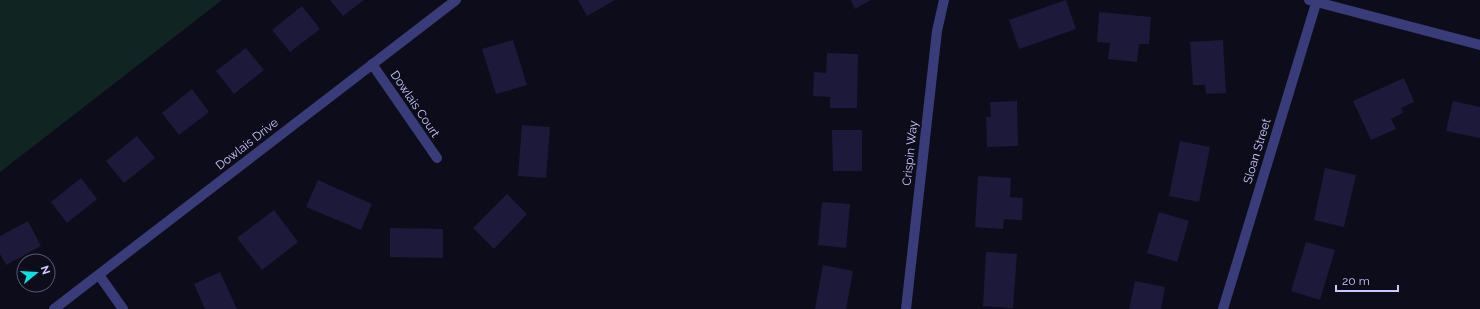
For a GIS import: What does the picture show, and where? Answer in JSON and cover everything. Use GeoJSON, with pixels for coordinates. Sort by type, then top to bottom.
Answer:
{"type":"FeatureCollection","features":[{"type":"Feature","properties":{"kind":"street","name":"Dowlais Drive"},"geometry":{"type":"LineString","coordinates":[[54,309],[456,0]]}},
{"type":"Feature","properties":{"kind":"street","name":"Crispin Way"},"geometry":{"type":"LineString","coordinates":[[906,309],[937,31],[944,0]]}},
{"type":"Feature","properties":{"kind":"street"},"geometry":{"type":"LineString","coordinates":[[1314,1],[1480,45]]}},
{"type":"Feature","properties":{"kind":"street","name":"Sloan Street"},"geometry":{"type":"LineString","coordinates":[[1223,309],[1314,1]]}},
{"type":"Feature","properties":{"kind":"street","name":"Dowlais Court"},"geometry":{"type":"LineString","coordinates":[[372,64],[437,158]]}},
{"type":"Feature","properties":{"kind":"street"},"geometry":{"type":"LineString","coordinates":[[99,275],[123,309]]}},
{"type":"Feature","properties":{"kind":"green space"},"geometry":{"type":"Polygon","coordinates":[[[0,0],[222,0],[0,172],[0,0]]]}},
{"type":"Feature","properties":{"kind":"building"},"geometry":{"type":"Polygon","coordinates":[[[330,0],[364,0],[343,16],[330,0]]]}},
{"type":"Feature","properties":{"kind":"building"},"geometry":{"type":"Polygon","coordinates":[[[578,0],[615,0],[587,16],[578,0]]]}},
{"type":"Feature","properties":{"kind":"building"},"geometry":{"type":"Polygon","coordinates":[[[851,0],[871,0],[855,9],[851,0]]]}},
{"type":"Feature","properties":{"kind":"building"},"geometry":{"type":"Polygon","coordinates":[[[1066,0],[1076,29],[1019,49],[1009,20],[1066,0]]]}},
{"type":"Feature","properties":{"kind":"building"},"geometry":{"type":"Polygon","coordinates":[[[302,6],[320,29],[290,52],[272,30],[302,6]]]}},
{"type":"Feature","properties":{"kind":"building"},"geometry":{"type":"Polygon","coordinates":[[[1099,12],[1151,17],[1149,44],[1139,44],[1137,62],[1108,59],[1110,43],[1097,42],[1099,12]]]}},
{"type":"Feature","properties":{"kind":"building"},"geometry":{"type":"Polygon","coordinates":[[[513,40],[527,85],[496,94],[482,49],[513,40]]]}},
{"type":"Feature","properties":{"kind":"building"},"geometry":{"type":"Polygon","coordinates":[[[1223,40],[1226,93],[1206,94],[1205,85],[1193,85],[1190,42],[1223,40]]]}},
{"type":"Feature","properties":{"kind":"building"},"geometry":{"type":"Polygon","coordinates":[[[246,48],[264,70],[234,94],[216,71],[246,48]]]}},
{"type":"Feature","properties":{"kind":"building"},"geometry":{"type":"Polygon","coordinates":[[[827,53],[858,54],[857,108],[830,108],[830,97],[813,96],[814,72],[826,73],[827,53]]]}},
{"type":"Feature","properties":{"kind":"building"},"geometry":{"type":"Polygon","coordinates":[[[1404,78],[1414,102],[1401,108],[1403,113],[1391,119],[1396,129],[1371,140],[1353,101],[1404,78]]]}},
{"type":"Feature","properties":{"kind":"building"},"geometry":{"type":"Polygon","coordinates":[[[192,89],[209,112],[179,135],[162,113],[192,89]]]}},
{"type":"Feature","properties":{"kind":"building"},"geometry":{"type":"Polygon","coordinates":[[[1017,101],[1018,146],[987,147],[986,117],[991,117],[990,102],[1017,101]]]}},
{"type":"Feature","properties":{"kind":"building"},"geometry":{"type":"Polygon","coordinates":[[[1453,101],[1480,107],[1480,138],[1446,131],[1453,101]]]}},
{"type":"Feature","properties":{"kind":"building"},"geometry":{"type":"Polygon","coordinates":[[[522,125],[550,127],[546,178],[518,176],[522,125]]]}},
{"type":"Feature","properties":{"kind":"building"},"geometry":{"type":"Polygon","coordinates":[[[832,130],[862,130],[862,171],[833,171],[832,130]]]}},
{"type":"Feature","properties":{"kind":"building"},"geometry":{"type":"Polygon","coordinates":[[[137,136],[155,158],[124,183],[106,161],[137,136]]]}},
{"type":"Feature","properties":{"kind":"building"},"geometry":{"type":"Polygon","coordinates":[[[1180,141],[1210,147],[1199,202],[1169,196],[1180,141]]]}},
{"type":"Feature","properties":{"kind":"building"},"geometry":{"type":"Polygon","coordinates":[[[1325,168],[1356,175],[1344,227],[1314,220],[1325,168]]]}},
{"type":"Feature","properties":{"kind":"building"},"geometry":{"type":"Polygon","coordinates":[[[978,176],[1011,178],[1010,197],[1023,198],[1022,220],[1004,219],[1003,229],[975,227],[978,176]]]}},
{"type":"Feature","properties":{"kind":"building"},"geometry":{"type":"Polygon","coordinates":[[[81,178],[97,199],[67,223],[51,202],[81,178]]]}},
{"type":"Feature","properties":{"kind":"building"},"geometry":{"type":"Polygon","coordinates":[[[318,180],[372,204],[361,230],[306,207],[318,180]]]}},
{"type":"Feature","properties":{"kind":"building"},"geometry":{"type":"Polygon","coordinates":[[[507,194],[527,214],[494,249],[473,228],[507,194]]]}},
{"type":"Feature","properties":{"kind":"building"},"geometry":{"type":"Polygon","coordinates":[[[822,202],[850,204],[846,248],[818,245],[822,202]]]}},
{"type":"Feature","properties":{"kind":"building"},"geometry":{"type":"Polygon","coordinates":[[[274,210],[298,242],[262,270],[237,238],[274,210]]]}},
{"type":"Feature","properties":{"kind":"building"},"geometry":{"type":"Polygon","coordinates":[[[1159,212],[1189,221],[1177,262],[1147,253],[1159,212]]]}},
{"type":"Feature","properties":{"kind":"building"},"geometry":{"type":"Polygon","coordinates":[[[28,221],[41,246],[28,253],[16,253],[16,260],[6,265],[0,254],[0,236],[28,221]]]}},
{"type":"Feature","properties":{"kind":"building"},"geometry":{"type":"Polygon","coordinates":[[[390,228],[443,229],[443,258],[390,257],[390,228]]]}},
{"type":"Feature","properties":{"kind":"building"},"geometry":{"type":"Polygon","coordinates":[[[1306,242],[1335,250],[1320,300],[1291,291],[1306,242]]]}},
{"type":"Feature","properties":{"kind":"building"},"geometry":{"type":"Polygon","coordinates":[[[986,252],[1017,254],[1013,308],[983,306],[986,252]]]}},
{"type":"Feature","properties":{"kind":"building"},"geometry":{"type":"Polygon","coordinates":[[[823,265],[853,271],[846,309],[815,309],[823,265]]]}},
{"type":"Feature","properties":{"kind":"building"},"geometry":{"type":"Polygon","coordinates":[[[220,272],[237,309],[205,309],[194,284],[220,272]]]}},
{"type":"Feature","properties":{"kind":"building"},"geometry":{"type":"Polygon","coordinates":[[[1135,281],[1165,287],[1161,309],[1129,309],[1135,281]]]}}]}
